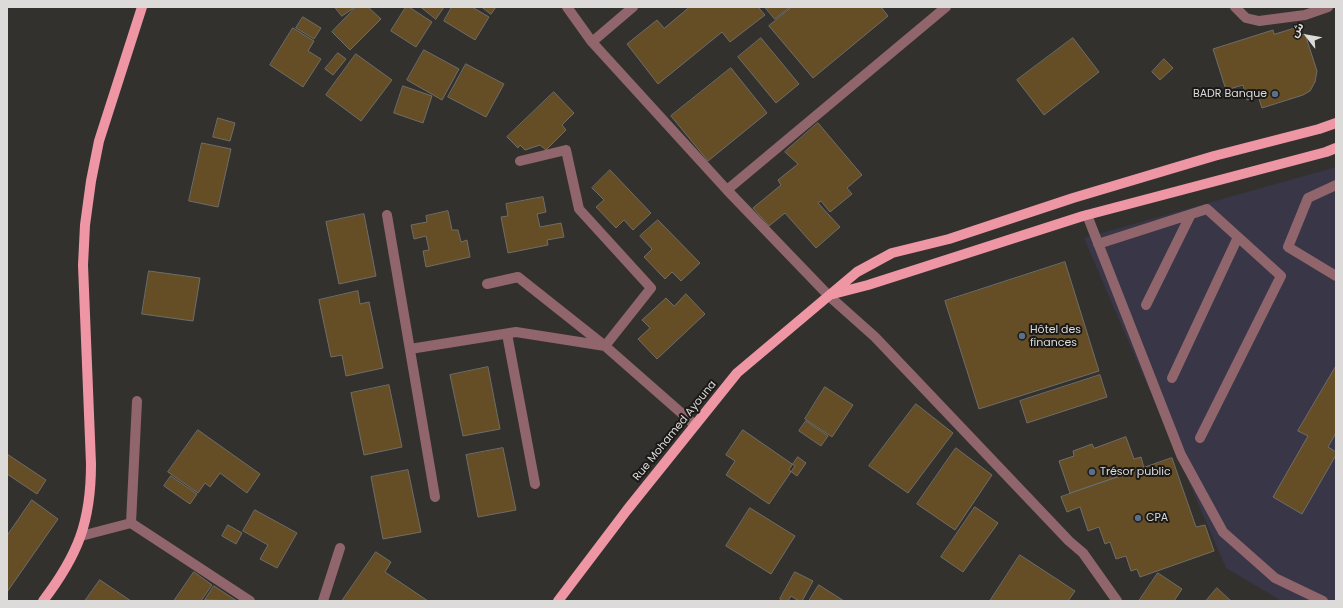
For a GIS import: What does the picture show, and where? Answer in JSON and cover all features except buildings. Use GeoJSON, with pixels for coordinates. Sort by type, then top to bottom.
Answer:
{"type":"FeatureCollection","features":[{"type":"Feature","properties":{"kind":"main road"},"geometry":{"type":"LineString","coordinates":[[43,601],[70,561],[81,536],[88,511],[91,487],[83,265],[85,226],[91,181],[100,141],[142,7]]}},
{"type":"Feature","properties":{"kind":"main road","name":"Rue Mohamed Ayouna"},"geometry":{"type":"LineString","coordinates":[[558,601],[627,510],[737,373],[857,272],[892,253],[949,239],[1073,198],[1214,156],[1319,129],[1336,123]]}},
{"type":"Feature","properties":{"kind":"main road"},"geometry":{"type":"LineString","coordinates":[[829,296],[1088,215],[1326,152],[1336,148]]}},
{"type":"Feature","properties":{"kind":"street"},"geometry":{"type":"LineString","coordinates":[[566,7],[592,42],[727,190],[829,296],[875,338],[1064,536],[1083,553],[1117,601]]}},
{"type":"Feature","properties":{"kind":"street"},"geometry":{"type":"LineString","coordinates":[[592,42],[634,7]]}},
{"type":"Feature","properties":{"kind":"street"},"geometry":{"type":"LineString","coordinates":[[727,190],[946,7]]}},
{"type":"Feature","properties":{"kind":"street"},"geometry":{"type":"LineString","coordinates":[[1235,7],[1246,18],[1259,21],[1305,15],[1328,7]]}},
{"type":"Feature","properties":{"kind":"street"},"geometry":{"type":"LineString","coordinates":[[520,161],[566,150],[579,209],[651,288],[605,346]]}},
{"type":"Feature","properties":{"kind":"street"},"geometry":{"type":"LineString","coordinates":[[1336,185],[1308,198],[1288,247],[1336,276]]}},
{"type":"Feature","properties":{"kind":"street"},"geometry":{"type":"LineString","coordinates":[[1098,244],[1207,209],[1281,276],[1200,438]]}},
{"type":"Feature","properties":{"kind":"street"},"geometry":{"type":"LineString","coordinates":[[1146,305],[1191,214]]}},
{"type":"Feature","properties":{"kind":"street"},"geometry":{"type":"LineString","coordinates":[[387,215],[435,497]]}},
{"type":"Feature","properties":{"kind":"street"},"geometry":{"type":"LineString","coordinates":[[1088,215],[1181,455],[1223,532],[1276,578],[1323,601]]}},
{"type":"Feature","properties":{"kind":"street"},"geometry":{"type":"LineString","coordinates":[[1172,378],[1238,237]]}},
{"type":"Feature","properties":{"kind":"street"},"geometry":{"type":"LineString","coordinates":[[487,284],[518,277],[605,346],[695,426]]}},
{"type":"Feature","properties":{"kind":"street"},"geometry":{"type":"LineString","coordinates":[[410,349],[516,332],[605,346]]}},
{"type":"Feature","properties":{"kind":"street"},"geometry":{"type":"LineString","coordinates":[[507,334],[535,484]]}},
{"type":"Feature","properties":{"kind":"street"},"geometry":{"type":"LineString","coordinates":[[132,523],[137,401]]}},
{"type":"Feature","properties":{"kind":"street"},"geometry":{"type":"LineString","coordinates":[[81,536],[132,523],[250,601]]}},
{"type":"Feature","properties":{"kind":"street"},"geometry":{"type":"LineString","coordinates":[[324,601],[340,548]]}},
{"type":"Feature","properties":{"kind":"shaded area"},"geometry":{"type":"Polygon","coordinates":[[[1336,167],[1336,601],[1282,601],[1226,568],[1084,238],[1336,167]]]}},
{"type":"Feature","properties":{"kind":"place","name":"BADR Banque"},"geometry":{"type":"Point","coordinates":[1275,94]}},
{"type":"Feature","properties":{"kind":"place","name":"Hôtel des finances"},"geometry":{"type":"Point","coordinates":[1022,336]}},
{"type":"Feature","properties":{"kind":"place","name":"Trésor public"},"geometry":{"type":"Point","coordinates":[1092,472]}},
{"type":"Feature","properties":{"kind":"place","name":"CPA"},"geometry":{"type":"Point","coordinates":[1138,518]}}]}
